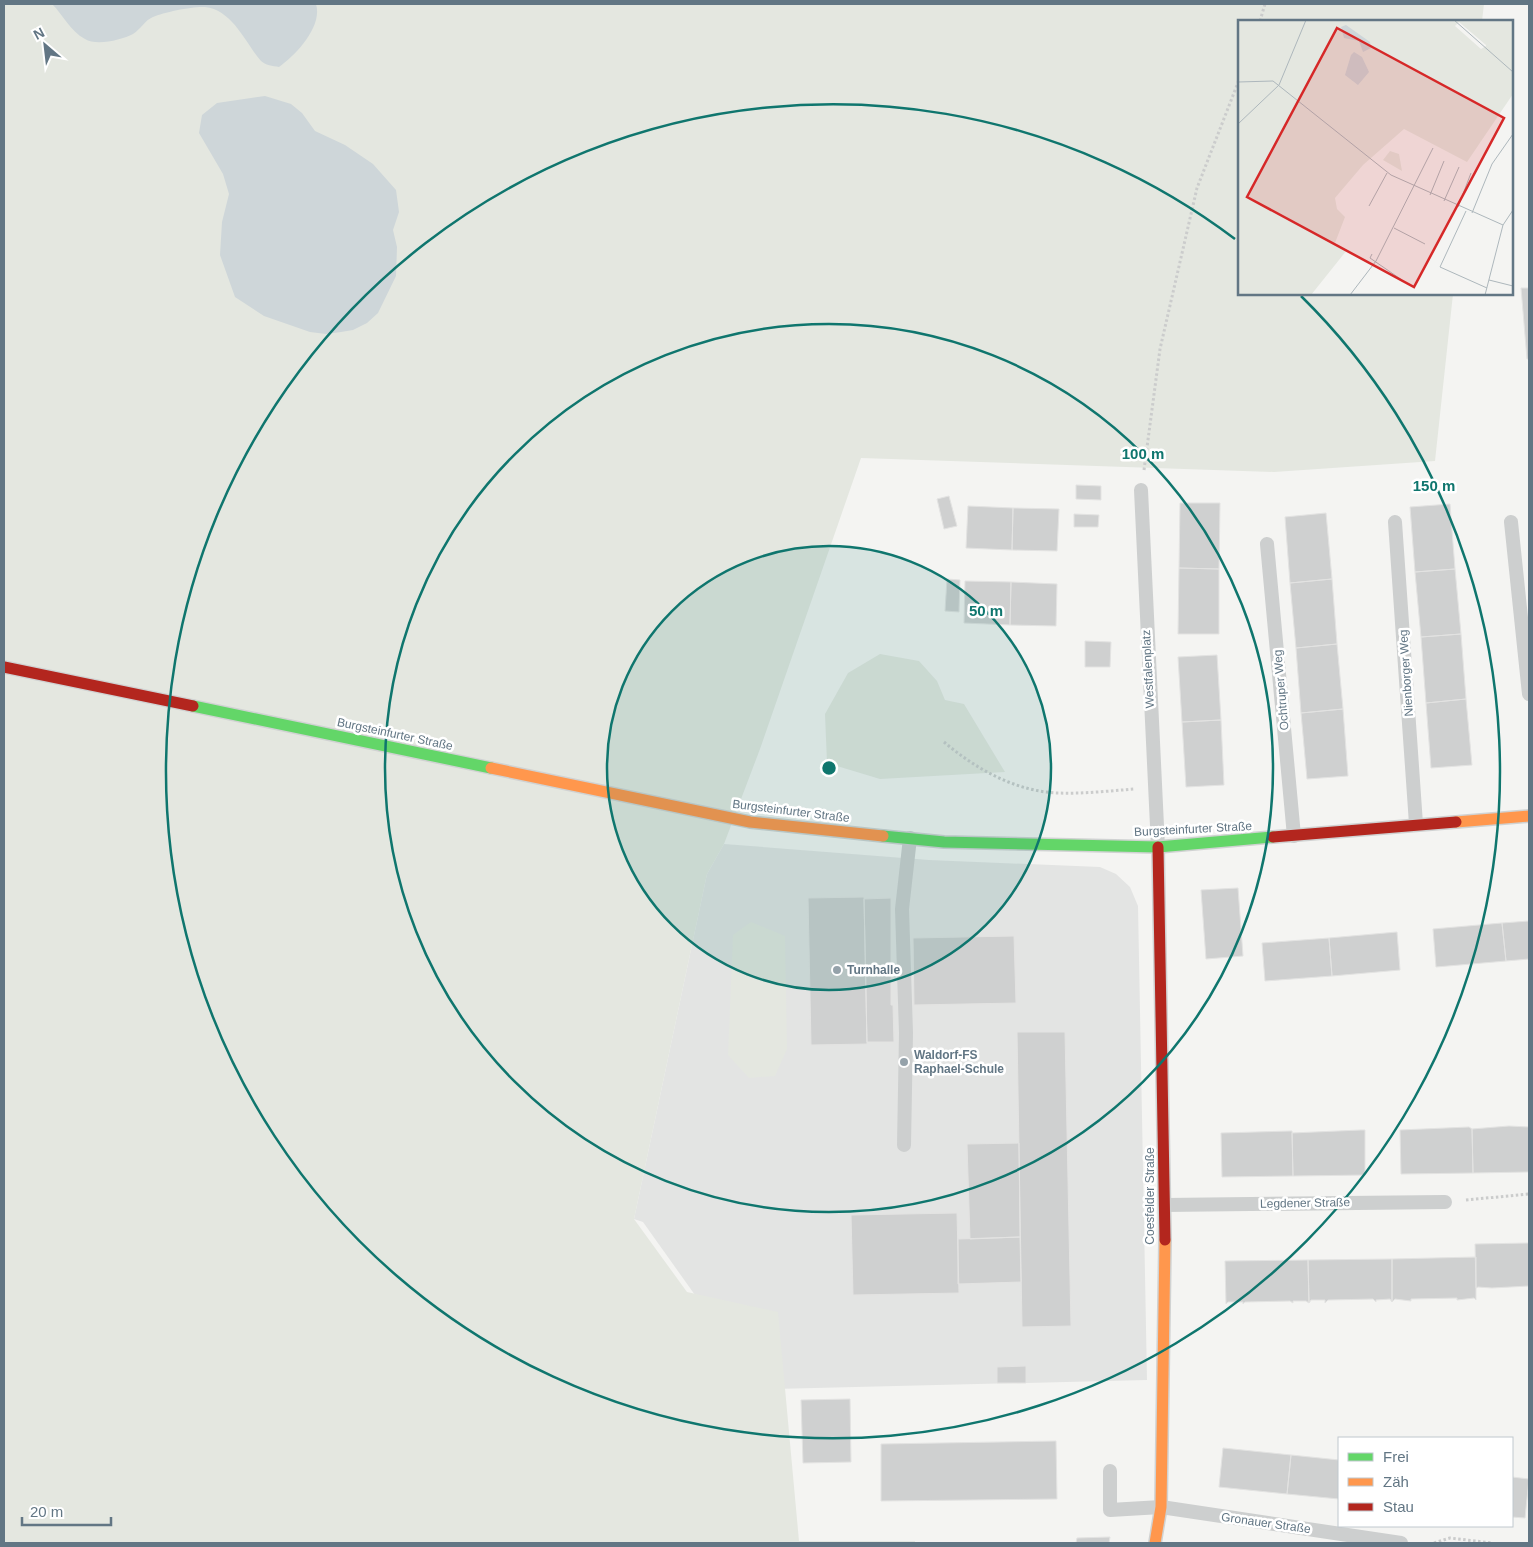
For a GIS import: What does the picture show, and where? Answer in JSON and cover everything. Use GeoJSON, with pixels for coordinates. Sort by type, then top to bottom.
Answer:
{"type":"FeatureCollection","features":[{"type":"Feature","properties":{"kind":"street","name":"Burgsteinfurter Straße"},"geometry":{"type":"LineString","coordinates":[[4,667],[750,822],[944,842],[1158,847],[1529,816]]}},
{"type":"Feature","properties":{"kind":"street","name":"Coesfelder Straße"},"geometry":{"type":"LineString","coordinates":[[1155,1543],[1161,1508],[1165,1205],[1158,847]]}},
{"type":"Feature","properties":{"kind":"lane","name":"Westfalenplatz"},"geometry":{"type":"LineString","coordinates":[[1141,490],[1158,847]]}},
{"type":"Feature","properties":{"kind":"lane","name":"Nienborger Weg"},"geometry":{"type":"LineString","coordinates":[[1395,522],[1416,824]]}},
{"type":"Feature","properties":{"kind":"lane"},"geometry":{"type":"LineString","coordinates":[[1511,522],[1529,694]]}},
{"type":"Feature","properties":{"kind":"lane","name":"Ochtruper Weg"},"geometry":{"type":"LineString","coordinates":[[1267,544],[1294,836]]}},
{"type":"Feature","properties":{"kind":"lane"},"geometry":{"type":"LineString","coordinates":[[904,1145],[906,1033],[902,909],[910,838]]}},
{"type":"Feature","properties":{"kind":"lane","name":"Legdener Straße"},"geometry":{"type":"LineString","coordinates":[[1165,1205],[1445,1202]]}},
{"type":"Feature","properties":{"kind":"lane","name":"Gronauer Straße"},"geometry":{"type":"LineString","coordinates":[[1110,1471],[1110,1510],[1161,1508],[1401,1543]]}},
{"type":"Feature","properties":{"kind":"path"},"geometry":{"type":"LineString","coordinates":[[1260,20],[1265,4]]}},
{"type":"Feature","properties":{"kind":"path"},"geometry":{"type":"LineString","coordinates":[[1141,490],[1160,350],[1197,188],[1238,83]]}},
{"type":"Feature","properties":{"kind":"path"},"geometry":{"type":"LineString","coordinates":[[944,742],[968,762],[1013,784],[1057,793],[1154,788]]}},
{"type":"Feature","properties":{"kind":"path"},"geometry":{"type":"LineString","coordinates":[[1445,1202],[1529,1194]]}},
{"type":"Feature","properties":{"kind":"path"},"geometry":{"type":"LineString","coordinates":[[1434,1543],[1450,1538],[1492,1543]]}},
{"type":"Feature","properties":{"kind":"shaded area"},"geometry":{"type":"Polygon","coordinates":[[[4,4],[1484,4],[1482,20],[1238,20],[1238,295],[1453,295],[1435,461],[1274,472],[861,458],[760,749],[724,844],[707,874],[634,1219],[687,1292],[778,1312],[799,1541],[915,1541],[915,1543],[4,1543],[4,4]]]}},
{"type":"Feature","properties":{"kind":"shaded area"},"geometry":{"type":"Polygon","coordinates":[[[52,4],[316,4],[317,13],[312,31],[306,40],[293,56],[279,67],[261,61],[231,21],[215,9],[205,7],[187,8],[164,13],[150,18],[136,32],[128,36],[116,40],[96,42],[85,39],[75,32],[52,4]]]}},
{"type":"Feature","properties":{"kind":"shaded area"},"geometry":{"type":"Polygon","coordinates":[[[265,96],[291,104],[302,113],[315,131],[345,145],[373,164],[396,190],[399,212],[393,230],[397,247],[396,276],[378,313],[367,323],[353,330],[326,334],[310,332],[264,316],[235,297],[220,255],[222,222],[229,194],[223,174],[199,133],[202,115],[217,103],[265,96]]]}},
{"type":"Feature","properties":{"kind":"shaded area"},"geometry":{"type":"Polygon","coordinates":[[[880,654],[919,661],[937,681],[945,700],[964,704],[1005,772],[880,779],[827,763],[825,714],[848,673],[880,654]]]}},
{"type":"Feature","properties":{"kind":"shaded area","name":"Waldorf-FS Raphael-Schule"},"geometry":{"type":"Polygon","coordinates":[[[724,844],[929,860],[1100,867],[1116,874],[1130,887],[1138,906],[1147,1380],[774,1389],[727,1340],[643,1222],[634,1219],[707,874],[724,844]]]}},
{"type":"Feature","properties":{"kind":"shaded area"},"geometry":{"type":"Polygon","coordinates":[[[751,922],[785,936],[787,1049],[775,1076],[749,1078],[728,1055],[733,935],[751,922]]]}},
{"type":"Feature","properties":{"kind":"building"},"geometry":{"type":"Polygon","coordinates":[[[1521,288],[1529,288],[1529,359],[1527,359],[1521,288]]]}},
{"type":"Feature","properties":{"kind":"building"},"geometry":{"type":"Polygon","coordinates":[[[1076,485],[1101,486],[1101,500],[1076,499],[1076,485]]]}},
{"type":"Feature","properties":{"kind":"building"},"geometry":{"type":"Polygon","coordinates":[[[949,496],[957,526],[944,529],[937,499],[949,496]]]}},
{"type":"Feature","properties":{"kind":"building"},"geometry":{"type":"Polygon","coordinates":[[[1180,503],[1220,503],[1219,569],[1179,568],[1180,503]]]}},
{"type":"Feature","properties":{"kind":"building"},"geometry":{"type":"Polygon","coordinates":[[[1450,504],[1455,569],[1415,572],[1410,507],[1450,504]]]}},
{"type":"Feature","properties":{"kind":"building"},"geometry":{"type":"Polygon","coordinates":[[[968,506],[1013,508],[1012,550],[966,548],[968,506]]]}},
{"type":"Feature","properties":{"kind":"building"},"geometry":{"type":"Polygon","coordinates":[[[1013,508],[1059,509],[1057,551],[1012,550],[1013,508]]]}},
{"type":"Feature","properties":{"kind":"building"},"geometry":{"type":"Polygon","coordinates":[[[1326,513],[1332,579],[1290,583],[1285,517],[1326,513]]]}},
{"type":"Feature","properties":{"kind":"building"},"geometry":{"type":"Polygon","coordinates":[[[1074,514],[1099,515],[1098,527],[1074,527],[1074,514]]]}},
{"type":"Feature","properties":{"kind":"building"},"geometry":{"type":"Polygon","coordinates":[[[1179,568],[1219,569],[1219,634],[1178,634],[1179,568]]]}},
{"type":"Feature","properties":{"kind":"building"},"geometry":{"type":"Polygon","coordinates":[[[1455,569],[1461,634],[1421,637],[1415,572],[1455,569]]]}},
{"type":"Feature","properties":{"kind":"building"},"geometry":{"type":"Polygon","coordinates":[[[947,579],[960,580],[959,612],[945,611],[947,579]]]}},
{"type":"Feature","properties":{"kind":"building"},"geometry":{"type":"Polygon","coordinates":[[[1332,579],[1337,644],[1296,648],[1290,583],[1332,579]]]}},
{"type":"Feature","properties":{"kind":"building"},"geometry":{"type":"Polygon","coordinates":[[[965,581],[1011,582],[1010,625],[964,623],[965,581]]]}},
{"type":"Feature","properties":{"kind":"building"},"geometry":{"type":"Polygon","coordinates":[[[1011,582],[1057,584],[1056,626],[1010,625],[1011,582]]]}},
{"type":"Feature","properties":{"kind":"building"},"geometry":{"type":"Polygon","coordinates":[[[1461,634],[1466,699],[1426,703],[1421,637],[1461,634]]]}},
{"type":"Feature","properties":{"kind":"building"},"geometry":{"type":"Polygon","coordinates":[[[1085,641],[1111,642],[1110,667],[1085,667],[1085,641]]]}},
{"type":"Feature","properties":{"kind":"building"},"geometry":{"type":"Polygon","coordinates":[[[1337,644],[1343,709],[1301,713],[1296,648],[1337,644]]]}},
{"type":"Feature","properties":{"kind":"building"},"geometry":{"type":"Polygon","coordinates":[[[1217,655],[1221,720],[1182,722],[1178,657],[1217,655]]]}},
{"type":"Feature","properties":{"kind":"building"},"geometry":{"type":"Polygon","coordinates":[[[1466,699],[1472,765],[1431,768],[1426,703],[1466,699]]]}},
{"type":"Feature","properties":{"kind":"building"},"geometry":{"type":"Polygon","coordinates":[[[1343,709],[1348,776],[1307,779],[1301,713],[1343,709]]]}},
{"type":"Feature","properties":{"kind":"building"},"geometry":{"type":"Polygon","coordinates":[[[1221,720],[1224,785],[1186,787],[1182,722],[1221,720]]]}},
{"type":"Feature","properties":{"kind":"building"},"geometry":{"type":"Polygon","coordinates":[[[1238,888],[1243,956],[1206,959],[1201,890],[1238,888]]]}},
{"type":"Feature","properties":{"kind":"building","name":"Turnhalle"},"geometry":{"type":"Polygon","coordinates":[[[864,897],[867,1044],[811,1045],[808,898],[864,897]]]}},
{"type":"Feature","properties":{"kind":"building"},"geometry":{"type":"Polygon","coordinates":[[[891,898],[891,1005],[893,1005],[894,1042],[867,1042],[864,899],[891,898]]]}},
{"type":"Feature","properties":{"kind":"building"},"geometry":{"type":"Polygon","coordinates":[[[1529,921],[1529,959],[1506,961],[1502,923],[1529,921]]]}},
{"type":"Feature","properties":{"kind":"building"},"geometry":{"type":"Polygon","coordinates":[[[1502,923],[1506,961],[1436,967],[1433,929],[1502,923]]]}},
{"type":"Feature","properties":{"kind":"building"},"geometry":{"type":"Polygon","coordinates":[[[1397,932],[1400,970],[1332,976],[1329,938],[1397,932]]]}},
{"type":"Feature","properties":{"kind":"building"},"geometry":{"type":"Polygon","coordinates":[[[1014,936],[1016,1003],[914,1005],[913,938],[1014,936]]]}},
{"type":"Feature","properties":{"kind":"building"},"geometry":{"type":"Polygon","coordinates":[[[1329,938],[1332,976],[1265,981],[1262,943],[1329,938]]]}},
{"type":"Feature","properties":{"kind":"building"},"geometry":{"type":"Polygon","coordinates":[[[1017,1032],[1065,1032],[1071,1326],[1022,1327],[1017,1032]]]}},
{"type":"Feature","properties":{"kind":"building"},"geometry":{"type":"Polygon","coordinates":[[[1509,1126],[1529,1127],[1529,1172],[1473,1173],[1472,1129],[1509,1126]]]}},
{"type":"Feature","properties":{"kind":"building"},"geometry":{"type":"Polygon","coordinates":[[[1469,1127],[1472,1129],[1473,1173],[1401,1174],[1400,1130],[1469,1127]]]}},
{"type":"Feature","properties":{"kind":"building"},"geometry":{"type":"Polygon","coordinates":[[[1365,1130],[1365,1175],[1293,1176],[1292,1133],[1365,1130]]]}},
{"type":"Feature","properties":{"kind":"building"},"geometry":{"type":"Polygon","coordinates":[[[1292,1131],[1293,1176],[1222,1177],[1221,1133],[1292,1131]]]}},
{"type":"Feature","properties":{"kind":"building"},"geometry":{"type":"Polygon","coordinates":[[[1019,1143],[1020,1237],[970,1239],[967,1144],[1019,1143]]]}},
{"type":"Feature","properties":{"kind":"building"},"geometry":{"type":"Polygon","coordinates":[[[957,1213],[959,1293],[853,1295],[851,1215],[957,1213]]]}},
{"type":"Feature","properties":{"kind":"building"},"geometry":{"type":"Polygon","coordinates":[[[1020,1237],[1021,1282],[958,1284],[958,1239],[1020,1237]]]}},
{"type":"Feature","properties":{"kind":"building"},"geometry":{"type":"Polygon","coordinates":[[[1529,1243],[1529,1286],[1476,1288],[1475,1244],[1529,1243]]]}},
{"type":"Feature","properties":{"kind":"building"},"geometry":{"type":"Polygon","coordinates":[[[1476,1257],[1476,1300],[1474,1298],[1457,1300],[1457,1298],[1411,1299],[1411,1301],[1395,1299],[1392,1302],[1392,1259],[1476,1257]]]}},
{"type":"Feature","properties":{"kind":"building"},"geometry":{"type":"Polygon","coordinates":[[[1392,1259],[1392,1302],[1390,1299],[1376,1300],[1376,1302],[1373,1299],[1328,1300],[1325,1303],[1325,1300],[1311,1300],[1309,1303],[1308,1260],[1392,1259]]]}},
{"type":"Feature","properties":{"kind":"building"},"geometry":{"type":"Polygon","coordinates":[[[1308,1260],[1309,1303],[1306,1301],[1293,1301],[1293,1303],[1290,1301],[1245,1302],[1243,1304],[1243,1302],[1228,1302],[1226,1304],[1225,1261],[1308,1260]]]}},
{"type":"Feature","properties":{"kind":"building"},"geometry":{"type":"Polygon","coordinates":[[[1026,1366],[1026,1383],[997,1383],[997,1367],[1026,1366]]]}},
{"type":"Feature","properties":{"kind":"building"},"geometry":{"type":"Polygon","coordinates":[[[850,1399],[851,1462],[803,1463],[801,1400],[850,1399]]]}},
{"type":"Feature","properties":{"kind":"building"},"geometry":{"type":"Polygon","coordinates":[[[1056,1441],[1057,1499],[881,1501],[881,1444],[1056,1441]]]}},
{"type":"Feature","properties":{"kind":"building"},"geometry":{"type":"Polygon","coordinates":[[[1223,1448],[1291,1455],[1287,1494],[1219,1487],[1223,1448]]]}},
{"type":"Feature","properties":{"kind":"building"},"geometry":{"type":"Polygon","coordinates":[[[1291,1455],[1338,1460],[1338,1499],[1287,1494],[1291,1455]]]}},
{"type":"Feature","properties":{"kind":"building"},"geometry":{"type":"Polygon","coordinates":[[[1513,1477],[1529,1479],[1525,1518],[1513,1517],[1513,1477]]]}},
{"type":"Feature","properties":{"kind":"building"},"geometry":{"type":"Polygon","coordinates":[[[1110,1537],[1109,1543],[1076,1543],[1077,1538],[1110,1537]]]}},
{"type":"Feature","properties":{"kind":"traffic: fast"},"geometry":{"type":"LineString","coordinates":[[193,706],[491,768]]}},
{"type":"Feature","properties":{"kind":"traffic: fast"},"geometry":{"type":"LineString","coordinates":[[883,836],[944,842],[1158,847],[1273,837]]}},
{"type":"Feature","properties":{"kind":"traffic: slow"},"geometry":{"type":"LineString","coordinates":[[491,768],[750,822],[883,836]]}},
{"type":"Feature","properties":{"kind":"traffic: slow"},"geometry":{"type":"LineString","coordinates":[[1456,822],[1529,816]]}},
{"type":"Feature","properties":{"kind":"traffic: slow"},"geometry":{"type":"LineString","coordinates":[[1155,1543],[1161,1507],[1165,1240]]}},
{"type":"Feature","properties":{"kind":"traffic: jam"},"geometry":{"type":"LineString","coordinates":[[4,667],[193,706]]}},
{"type":"Feature","properties":{"kind":"traffic: jam"},"geometry":{"type":"LineString","coordinates":[[1273,837],[1456,822]]}},
{"type":"Feature","properties":{"kind":"traffic: jam"},"geometry":{"type":"LineString","coordinates":[[1158,847],[1165,1240]]}},
{"type":"Feature","properties":{"kind":"place","name":"Turnhalle"},"geometry":{"type":"Point","coordinates":[837,970]}},
{"type":"Feature","properties":{"kind":"place","name":"Waldorf-FS Raphael-Schule"},"geometry":{"type":"Point","coordinates":[904,1062]}}]}
